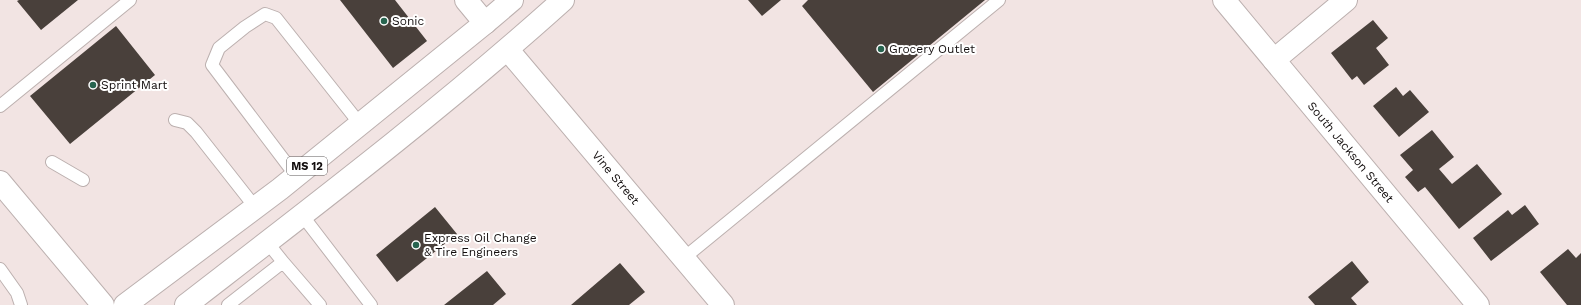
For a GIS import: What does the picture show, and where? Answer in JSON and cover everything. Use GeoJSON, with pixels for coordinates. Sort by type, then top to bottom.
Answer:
{"type":"FeatureCollection","features":[{"type":"Feature","properties":{"kind":"main road"},"geometry":{"type":"LineString","coordinates":[[466,0],[485,23]]}},
{"type":"Feature","properties":{"kind":"main road","name":"MS 12"},"geometry":{"type":"LineString","coordinates":[[125,305],[296,176],[512,0]]}},
{"type":"Feature","properties":{"kind":"main road","name":"MS 12"},"geometry":{"type":"LineString","coordinates":[[196,302],[267,242],[508,50],[563,0]]}},
{"type":"Feature","properties":{"kind":"main road","name":"South Jackson Street"},"geometry":{"type":"LineString","coordinates":[[1224,0],[1478,305]]}},
{"type":"Feature","properties":{"kind":"main road"},"geometry":{"type":"LineString","coordinates":[[1274,60],[1346,0]]}},
{"type":"Feature","properties":{"kind":"main road","name":"Vine Street"},"geometry":{"type":"LineString","coordinates":[[508,50],[723,305]]}},
{"type":"Feature","properties":{"kind":"main road"},"geometry":{"type":"LineString","coordinates":[[0,182],[103,305]]}},
{"type":"Feature","properties":{"kind":"lane"},"geometry":{"type":"LineString","coordinates":[[0,106],[130,0]]}},
{"type":"Feature","properties":{"kind":"lane"},"geometry":{"type":"LineString","coordinates":[[684,258],[999,0]]}},
{"type":"Feature","properties":{"kind":"lane"},"geometry":{"type":"LineString","coordinates":[[296,176],[212,64],[219,48],[245,27],[265,14],[276,18],[360,124]]}},
{"type":"Feature","properties":{"kind":"lane"},"geometry":{"type":"LineString","coordinates":[[175,120],[187,123],[196,132],[255,207]]}},
{"type":"Feature","properties":{"kind":"lane"},"geometry":{"type":"LineString","coordinates":[[52,162],[83,180]]}},
{"type":"Feature","properties":{"kind":"lane"},"geometry":{"type":"LineString","coordinates":[[302,215],[371,305]]}},
{"type":"Feature","properties":{"kind":"lane"},"geometry":{"type":"LineString","coordinates":[[267,242],[320,305]]}},
{"type":"Feature","properties":{"kind":"lane"},"geometry":{"type":"LineString","coordinates":[[228,305],[283,262]]}},
{"type":"Feature","properties":{"kind":"lane"},"geometry":{"type":"LineString","coordinates":[[0,269],[17,293],[21,305]]}},
{"type":"Feature","properties":{"kind":"building"},"geometry":{"type":"Polygon","coordinates":[[[78,0],[41,30],[17,1],[78,0]]]}},
{"type":"Feature","properties":{"kind":"building","name":"Sonic"},"geometry":{"type":"Polygon","coordinates":[[[340,0],[395,0],[427,41],[393,68],[340,0]]]}},
{"type":"Feature","properties":{"kind":"building"},"geometry":{"type":"Polygon","coordinates":[[[748,0],[781,0],[762,16],[748,0]]]}},
{"type":"Feature","properties":{"kind":"building","name":"Grocery Outlet"},"geometry":{"type":"Polygon","coordinates":[[[808,0],[985,0],[873,92],[802,6],[808,0]]]}},
{"type":"Feature","properties":{"kind":"building"},"geometry":{"type":"Polygon","coordinates":[[[1373,20],[1388,38],[1376,48],[1389,65],[1364,85],[1357,76],[1352,80],[1331,53],[1373,20]]]}},
{"type":"Feature","properties":{"kind":"building","name":"Sprint Mart"},"geometry":{"type":"Polygon","coordinates":[[[116,26],[155,75],[70,144],[30,96],[116,26]]]}},
{"type":"Feature","properties":{"kind":"building"},"geometry":{"type":"Polygon","coordinates":[[[1396,87],[1403,96],[1410,90],[1429,112],[1399,137],[1373,106],[1396,87]]]}},
{"type":"Feature","properties":{"kind":"building"},"geometry":{"type":"Polygon","coordinates":[[[1432,130],[1454,157],[1439,169],[1452,184],[1477,164],[1502,194],[1459,229],[1425,187],[1418,192],[1405,177],[1413,170],[1400,155],[1432,130]]]}},
{"type":"Feature","properties":{"kind":"building"},"geometry":{"type":"Polygon","coordinates":[[[1525,205],[1539,224],[1491,261],[1473,238],[1508,210],[1512,215],[1525,205]]]}},
{"type":"Feature","properties":{"kind":"building","name":"Express Oil Change & Tire Engineers"},"geometry":{"type":"Polygon","coordinates":[[[435,207],[457,234],[397,282],[376,255],[435,207]]]}},
{"type":"Feature","properties":{"kind":"building"},"geometry":{"type":"Polygon","coordinates":[[[1568,249],[1576,258],[1581,253],[1581,305],[1567,305],[1540,272],[1568,249]]]}},
{"type":"Feature","properties":{"kind":"building"},"geometry":{"type":"Polygon","coordinates":[[[1352,261],[1369,282],[1351,298],[1357,305],[1315,305],[1308,297],[1352,261]]]}},
{"type":"Feature","properties":{"kind":"building"},"geometry":{"type":"Polygon","coordinates":[[[620,263],[645,292],[629,305],[571,305],[620,263]]]}},
{"type":"Feature","properties":{"kind":"building"},"geometry":{"type":"Polygon","coordinates":[[[487,271],[506,294],[493,305],[444,305],[487,271]]]}},
{"type":"Feature","properties":{"kind":"place","name":"Sonic"},"geometry":{"type":"Point","coordinates":[384,21]}},
{"type":"Feature","properties":{"kind":"place","name":"Grocery Outlet"},"geometry":{"type":"Point","coordinates":[881,49]}},
{"type":"Feature","properties":{"kind":"place","name":"Sprint Mart"},"geometry":{"type":"Point","coordinates":[93,85]}},
{"type":"Feature","properties":{"kind":"place","name":"Express Oil Change & Tire Engineers"},"geometry":{"type":"Point","coordinates":[416,245]}}]}
